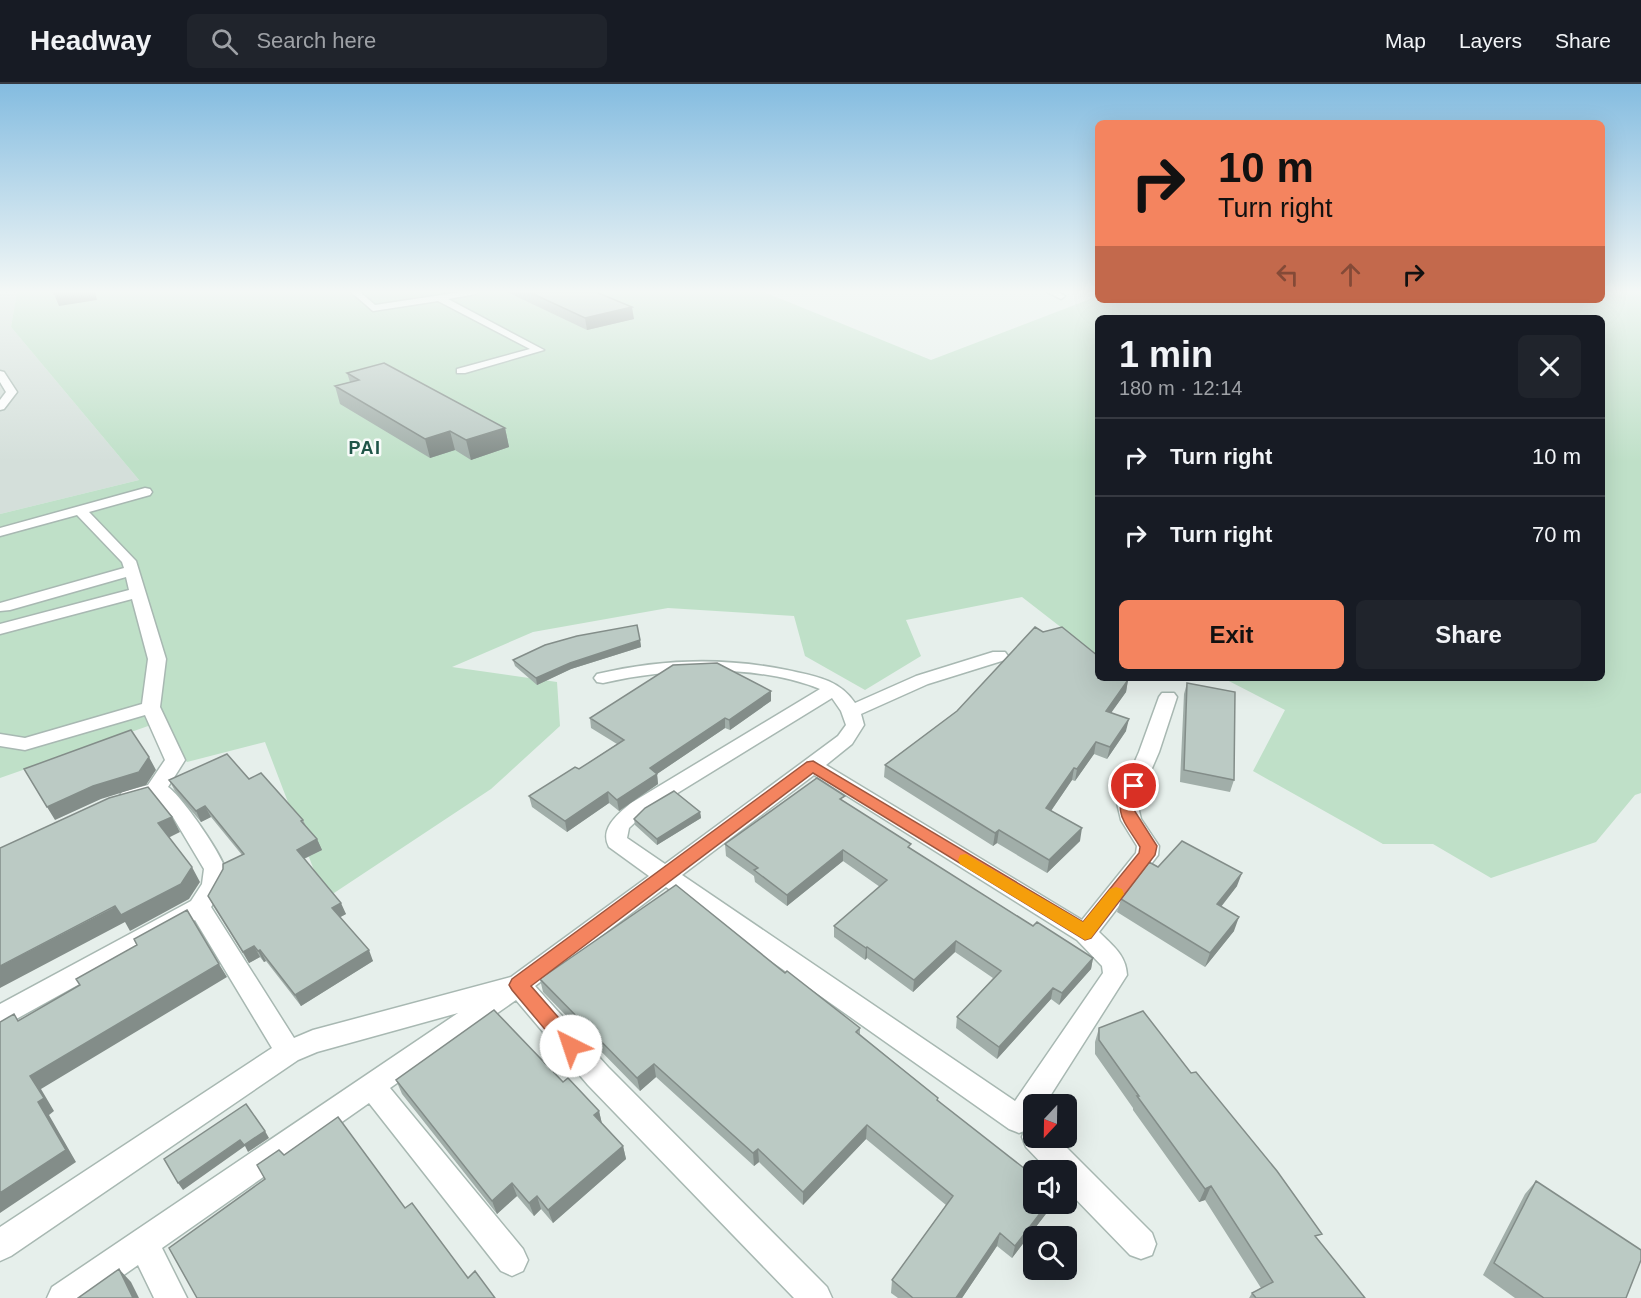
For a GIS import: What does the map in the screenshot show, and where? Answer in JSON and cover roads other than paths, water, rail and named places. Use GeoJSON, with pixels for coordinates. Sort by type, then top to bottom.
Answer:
{"type":"FeatureCollection","features":[{"type":"Feature","properties":{"kind":"street"},"geometry":{"type":"LineString","coordinates":[[461,371],[539,350],[536,349]]}},
{"type":"Feature","properties":{"kind":"street"},"geometry":{"type":"LineString","coordinates":[[0,374],[12,392],[0,407]]}},
{"type":"Feature","properties":{"kind":"street"},"geometry":{"type":"LineString","coordinates":[[0,532],[145,492]]}},
{"type":"Feature","properties":{"kind":"street"},"geometry":{"type":"LineString","coordinates":[[80,510],[129,561],[157,659],[151,707],[175,760],[155,791]]}},
{"type":"Feature","properties":{"kind":"street"},"geometry":{"type":"LineString","coordinates":[[131,571],[2,605],[3,628],[139,592]]}},
{"type":"Feature","properties":{"kind":"street"},"geometry":{"type":"LineString","coordinates":[[852,711],[922,680],[999,656]]}},
{"type":"Feature","properties":{"kind":"street"},"geometry":{"type":"LineString","coordinates":[[63,1298],[518,985],[813,766],[845,740],[855,724],[852,711],[833,689],[805,679],[737,666],[636,669],[603,678]]}},
{"type":"Feature","properties":{"kind":"street"},"geometry":{"type":"LineString","coordinates":[[833,689],[638,808],[620,823],[616,834],[617,842],[666,874],[1023,1126]]}},
{"type":"Feature","properties":{"kind":"street"},"geometry":{"type":"LineString","coordinates":[[1085,933],[1147,855],[1148,846],[1126,810],[1168,698]]}},
{"type":"Feature","properties":{"kind":"street"},"geometry":{"type":"LineString","coordinates":[[0,740],[25,744],[151,707]]}},
{"type":"Feature","properties":{"kind":"street"},"geometry":{"type":"LineString","coordinates":[[813,766],[1085,933],[1114,962],[1115,975],[1050,1094]]}},
{"type":"Feature","properties":{"kind":"street"},"geometry":{"type":"LineString","coordinates":[[0,1017],[199,907],[216,879],[215,869],[180,812],[163,793],[155,791],[130,797],[107,808]]}},
{"type":"Feature","properties":{"kind":"street"},"geometry":{"type":"LineString","coordinates":[[199,907],[289,1052]]}},
{"type":"Feature","properties":{"kind":"street"},"geometry":{"type":"LineString","coordinates":[[0,1245],[289,1052],[313,1042],[518,985]]}},
{"type":"Feature","properties":{"kind":"street"},"geometry":{"type":"LineString","coordinates":[[518,985],[598,1076],[816,1298]]}},
{"type":"Feature","properties":{"kind":"street"},"geometry":{"type":"LineString","coordinates":[[372,1086],[512,1260]]}},
{"type":"Feature","properties":{"kind":"street"},"geometry":{"type":"LineString","coordinates":[[1047,1148],[1141,1244]]}},
{"type":"Feature","properties":{"kind":"street"},"geometry":{"type":"LineString","coordinates":[[142,1243],[171,1298]]}},
{"type":"Feature","properties":{"kind":"district","name":"PAI"},"geometry":{"type":"Point","coordinates":[365,448]}}]}
